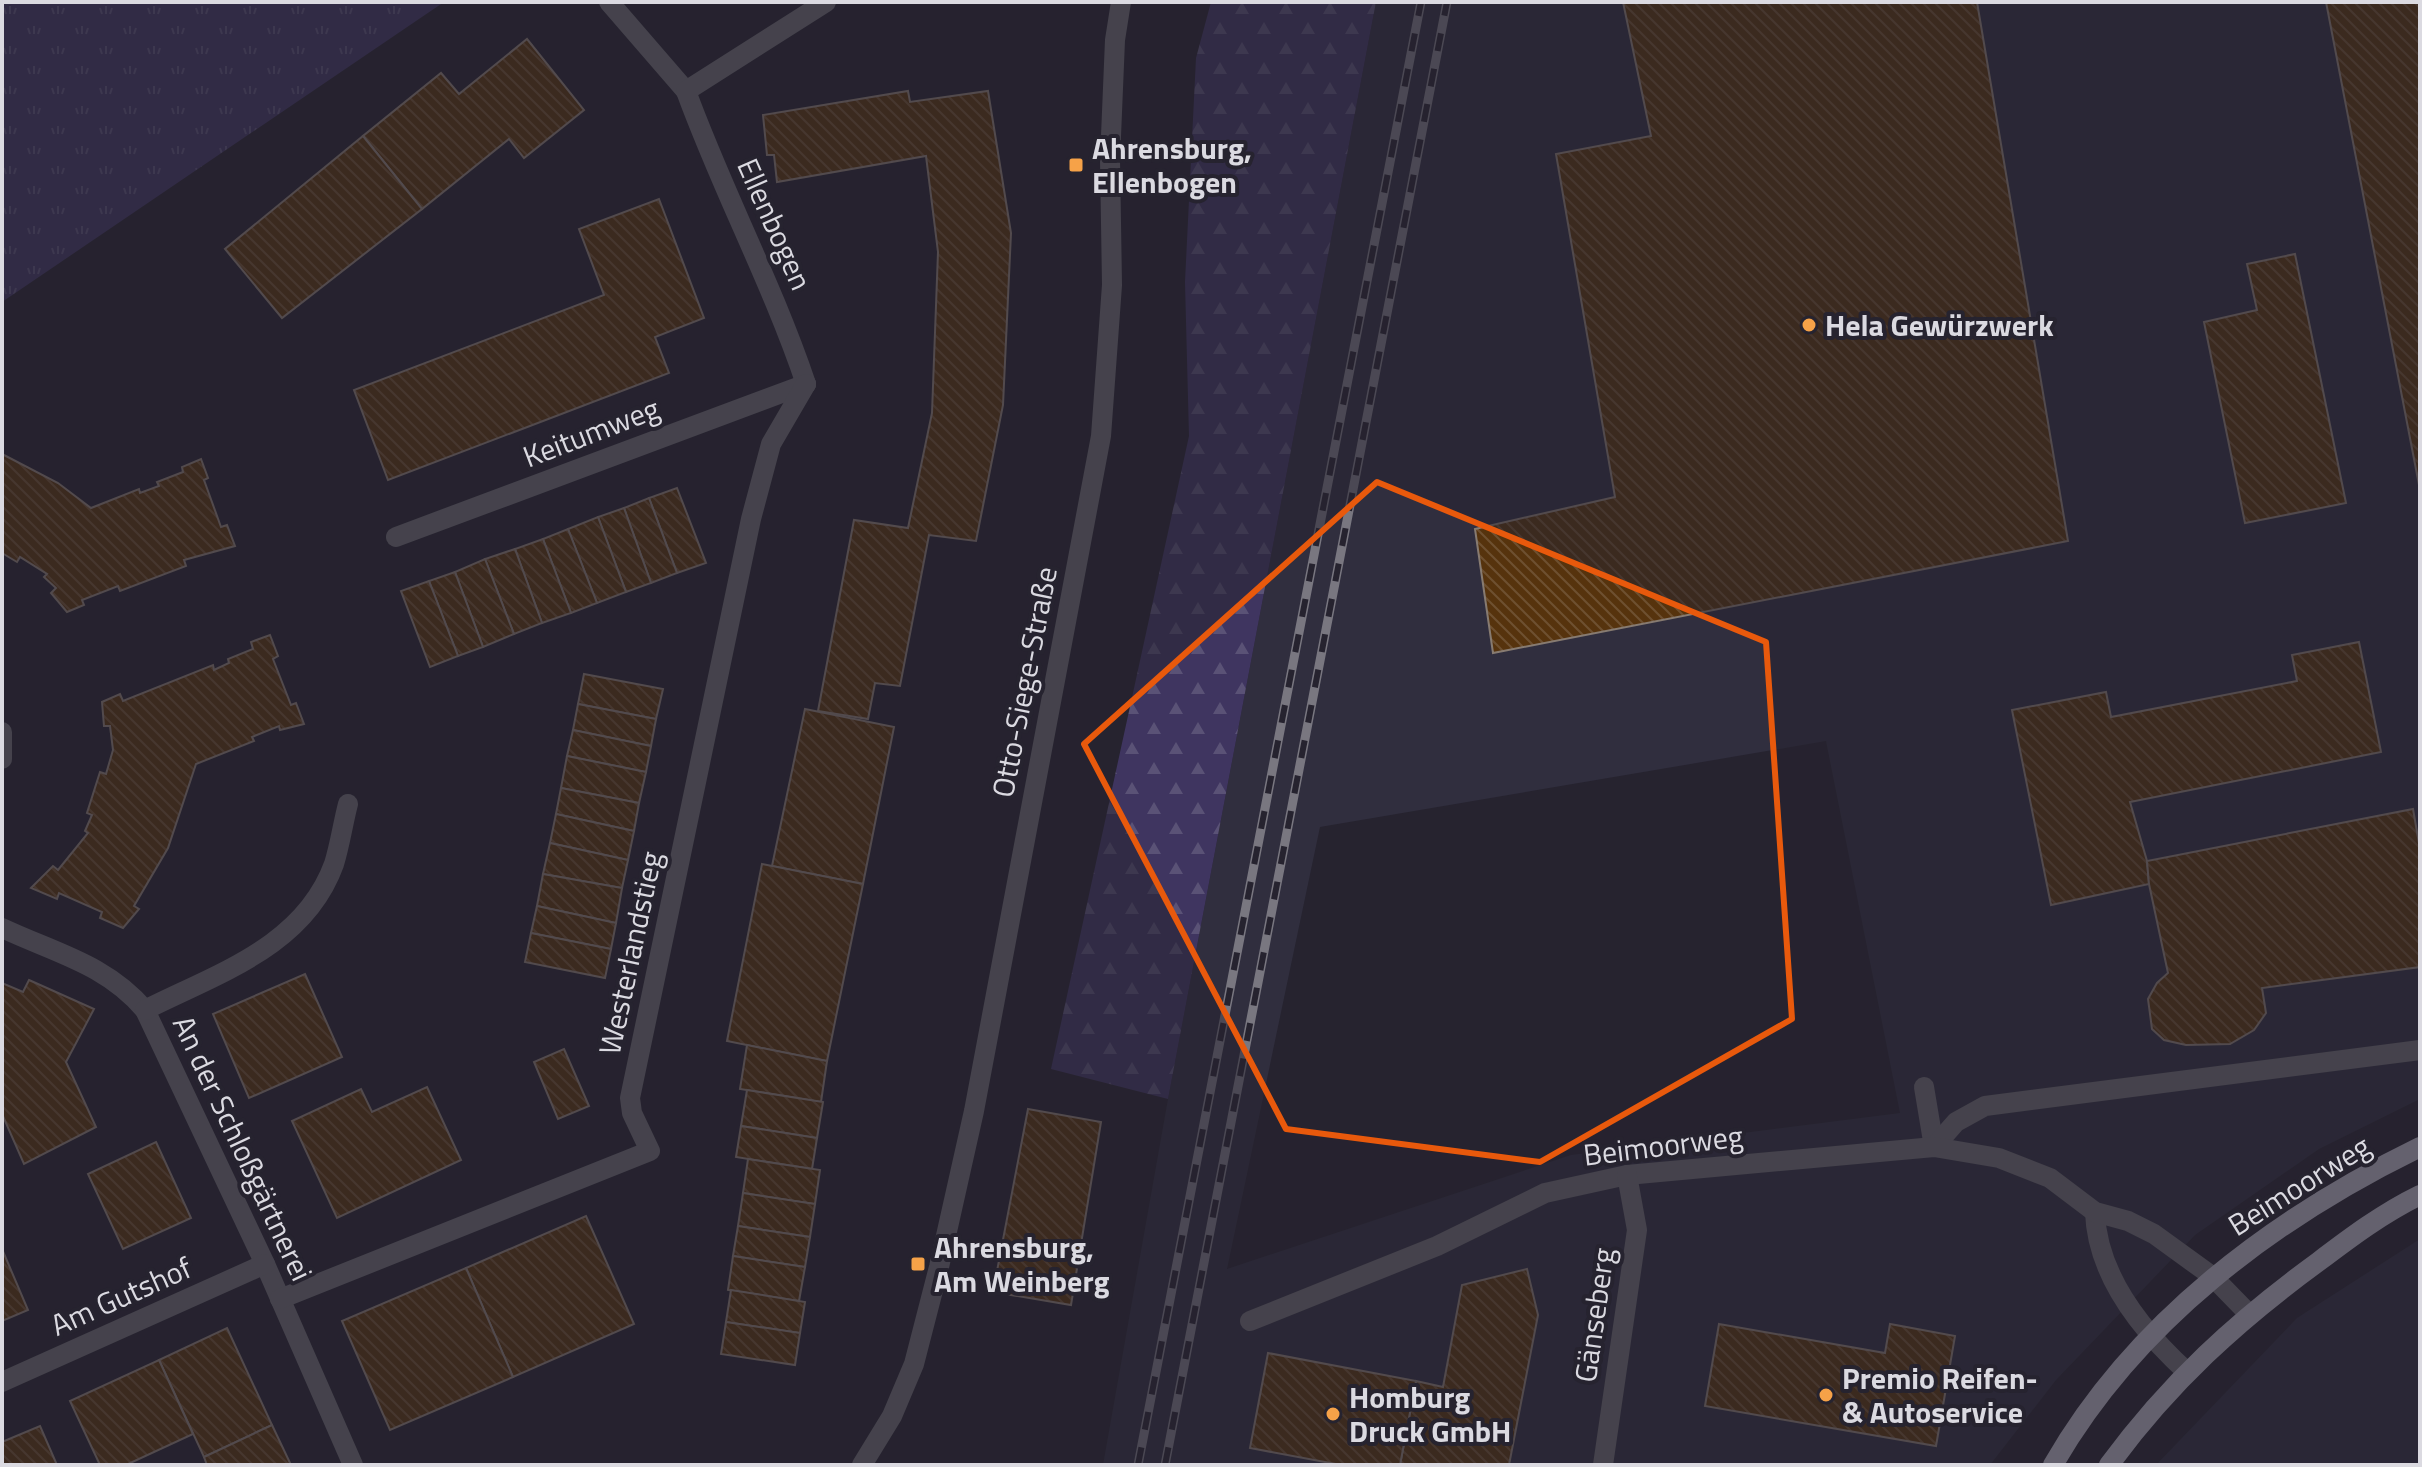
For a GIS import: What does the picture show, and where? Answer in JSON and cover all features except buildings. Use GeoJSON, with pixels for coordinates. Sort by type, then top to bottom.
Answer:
{"type":"FeatureCollection","features":[{"type":"Feature","properties":{"kind":"main road","name":"Beimoorweg"},"geometry":{"type":"LineString","coordinates":[[2053,1465],[2074,1428],[2151,1339],[2212,1276],[2311,1207],[2420,1147]]}},
{"type":"Feature","properties":{"kind":"main road"},"geometry":{"type":"LineString","coordinates":[[2109,1465],[2187,1372],[2248,1313],[2385,1212],[2420,1195]]}},
{"type":"Feature","properties":{"kind":"street","name":"Ellenbogen"},"geometry":{"type":"LineString","coordinates":[[609,2],[686,91],[705,144],[782,314],[806,384]]}},
{"type":"Feature","properties":{"kind":"street"},"geometry":{"type":"LineString","coordinates":[[686,91],[826,2]]}},
{"type":"Feature","properties":{"kind":"street","name":"Otto-Siege-Straße"},"geometry":{"type":"LineString","coordinates":[[862,1465],[892,1416],[914,1364],[974,1111],[1101,436],[1112,285],[1110,160],[1115,40],[1121,2]]}},
{"type":"Feature","properties":{"kind":"street","name":"Keitumweg"},"geometry":{"type":"LineString","coordinates":[[396,537],[806,384]]}},
{"type":"Feature","properties":{"kind":"street","name":"Westerlandstieg"},"geometry":{"type":"LineString","coordinates":[[280,1299],[650,1151],[632,1113],[630,1098],[751,519],[771,444],[806,384]]}},
{"type":"Feature","properties":{"kind":"street"},"geometry":{"type":"LineString","coordinates":[[2,732],[2,759]]}},
{"type":"Feature","properties":{"kind":"street"},"geometry":{"type":"LineString","coordinates":[[145,1010],[262,953],[300,920],[334,865],[348,804]]}},
{"type":"Feature","properties":{"kind":"street","name":"An der Schloßgärtnerei"},"geometry":{"type":"LineString","coordinates":[[2,928],[125,986],[145,1010],[265,1264],[353,1465]]}},
{"type":"Feature","properties":{"kind":"street"},"geometry":{"type":"LineString","coordinates":[[1934,1147],[1956,1122],[1985,1106],[2420,1050]]}},
{"type":"Feature","properties":{"kind":"street"},"geometry":{"type":"LineString","coordinates":[[1924,1087],[1934,1147]]}},
{"type":"Feature","properties":{"kind":"street","name":"Beimoorweg"},"geometry":{"type":"LineString","coordinates":[[1250,1321],[1437,1246],[1545,1193],[1627,1175],[1934,1147],[1967,1150],[2021,1165],[2050,1178],[2095,1212],[2128,1221],[2154,1234],[2212,1276],[2248,1313]]}},
{"type":"Feature","properties":{"kind":"street","name":"Gänseberg"},"geometry":{"type":"LineString","coordinates":[[1603,1465],[1637,1230],[1627,1175]]}},
{"type":"Feature","properties":{"kind":"street"},"geometry":{"type":"LineString","coordinates":[[2095,1212],[2096,1239],[2104,1264],[2151,1339],[2187,1372]]}},
{"type":"Feature","properties":{"kind":"street","name":"Am Gutshof"},"geometry":{"type":"LineString","coordinates":[[2,1382],[265,1264]]}},
{"type":"Feature","properties":{"kind":"highlighted area"},"geometry":{"type":"Polygon","coordinates":[[[1377,482],[1766,642],[1792,1019],[1540,1162],[1286,1129],[1084,744],[1377,482]]]}},
{"type":"Feature","properties":{"kind":"shaded area"},"geometry":{"type":"Polygon","coordinates":[[[1376,2],[2420,2],[2420,1099],[2319,1149],[2195,1235],[2056,1380],[1990,1465],[1103,1465],[1168,1099],[1376,2]],[[1826,741],[1320,827],[1227,1269],[1571,1155],[1900,1113],[1826,741]]]}},
{"type":"Feature","properties":{"kind":"shaded area"},"geometry":{"type":"Polygon","coordinates":[[[2420,1239],[2420,1465],[2156,1465],[2297,1318],[2420,1239]]]}},
{"type":"Feature","properties":{"kind":"green space"},"geometry":{"type":"Polygon","coordinates":[[[2,2],[444,2],[2,302],[2,2]]]}},
{"type":"Feature","properties":{"kind":"green space"},"geometry":{"type":"Polygon","coordinates":[[[1211,2],[1376,2],[1168,1099],[1051,1069],[1189,436],[1185,282],[1196,58],[1211,2]]]}},
{"type":"Feature","properties":{"kind":"railway"},"geometry":{"type":"LineString","coordinates":[[1138,1465],[1421,2]]}},
{"type":"Feature","properties":{"kind":"railway"},"geometry":{"type":"LineString","coordinates":[[1165,1465],[1447,2]]}},
{"type":"Feature","properties":{"kind":"place","name":"Ahrensburg, Ellenbogen"},"geometry":{"type":"Point","coordinates":[1076,165]}},
{"type":"Feature","properties":{"kind":"place","name":"Hela Gewürzwerk"},"geometry":{"type":"Point","coordinates":[1809,325]}},
{"type":"Feature","properties":{"kind":"place","name":"Ahrensburg, Am Weinberg"},"geometry":{"type":"Point","coordinates":[918,1264]}},
{"type":"Feature","properties":{"kind":"place","name":"Premio Reifen- & Autoservice"},"geometry":{"type":"Point","coordinates":[1826,1395]}},
{"type":"Feature","properties":{"kind":"place","name":"Homburg Druck GmbH"},"geometry":{"type":"Point","coordinates":[1333,1414]}}]}
